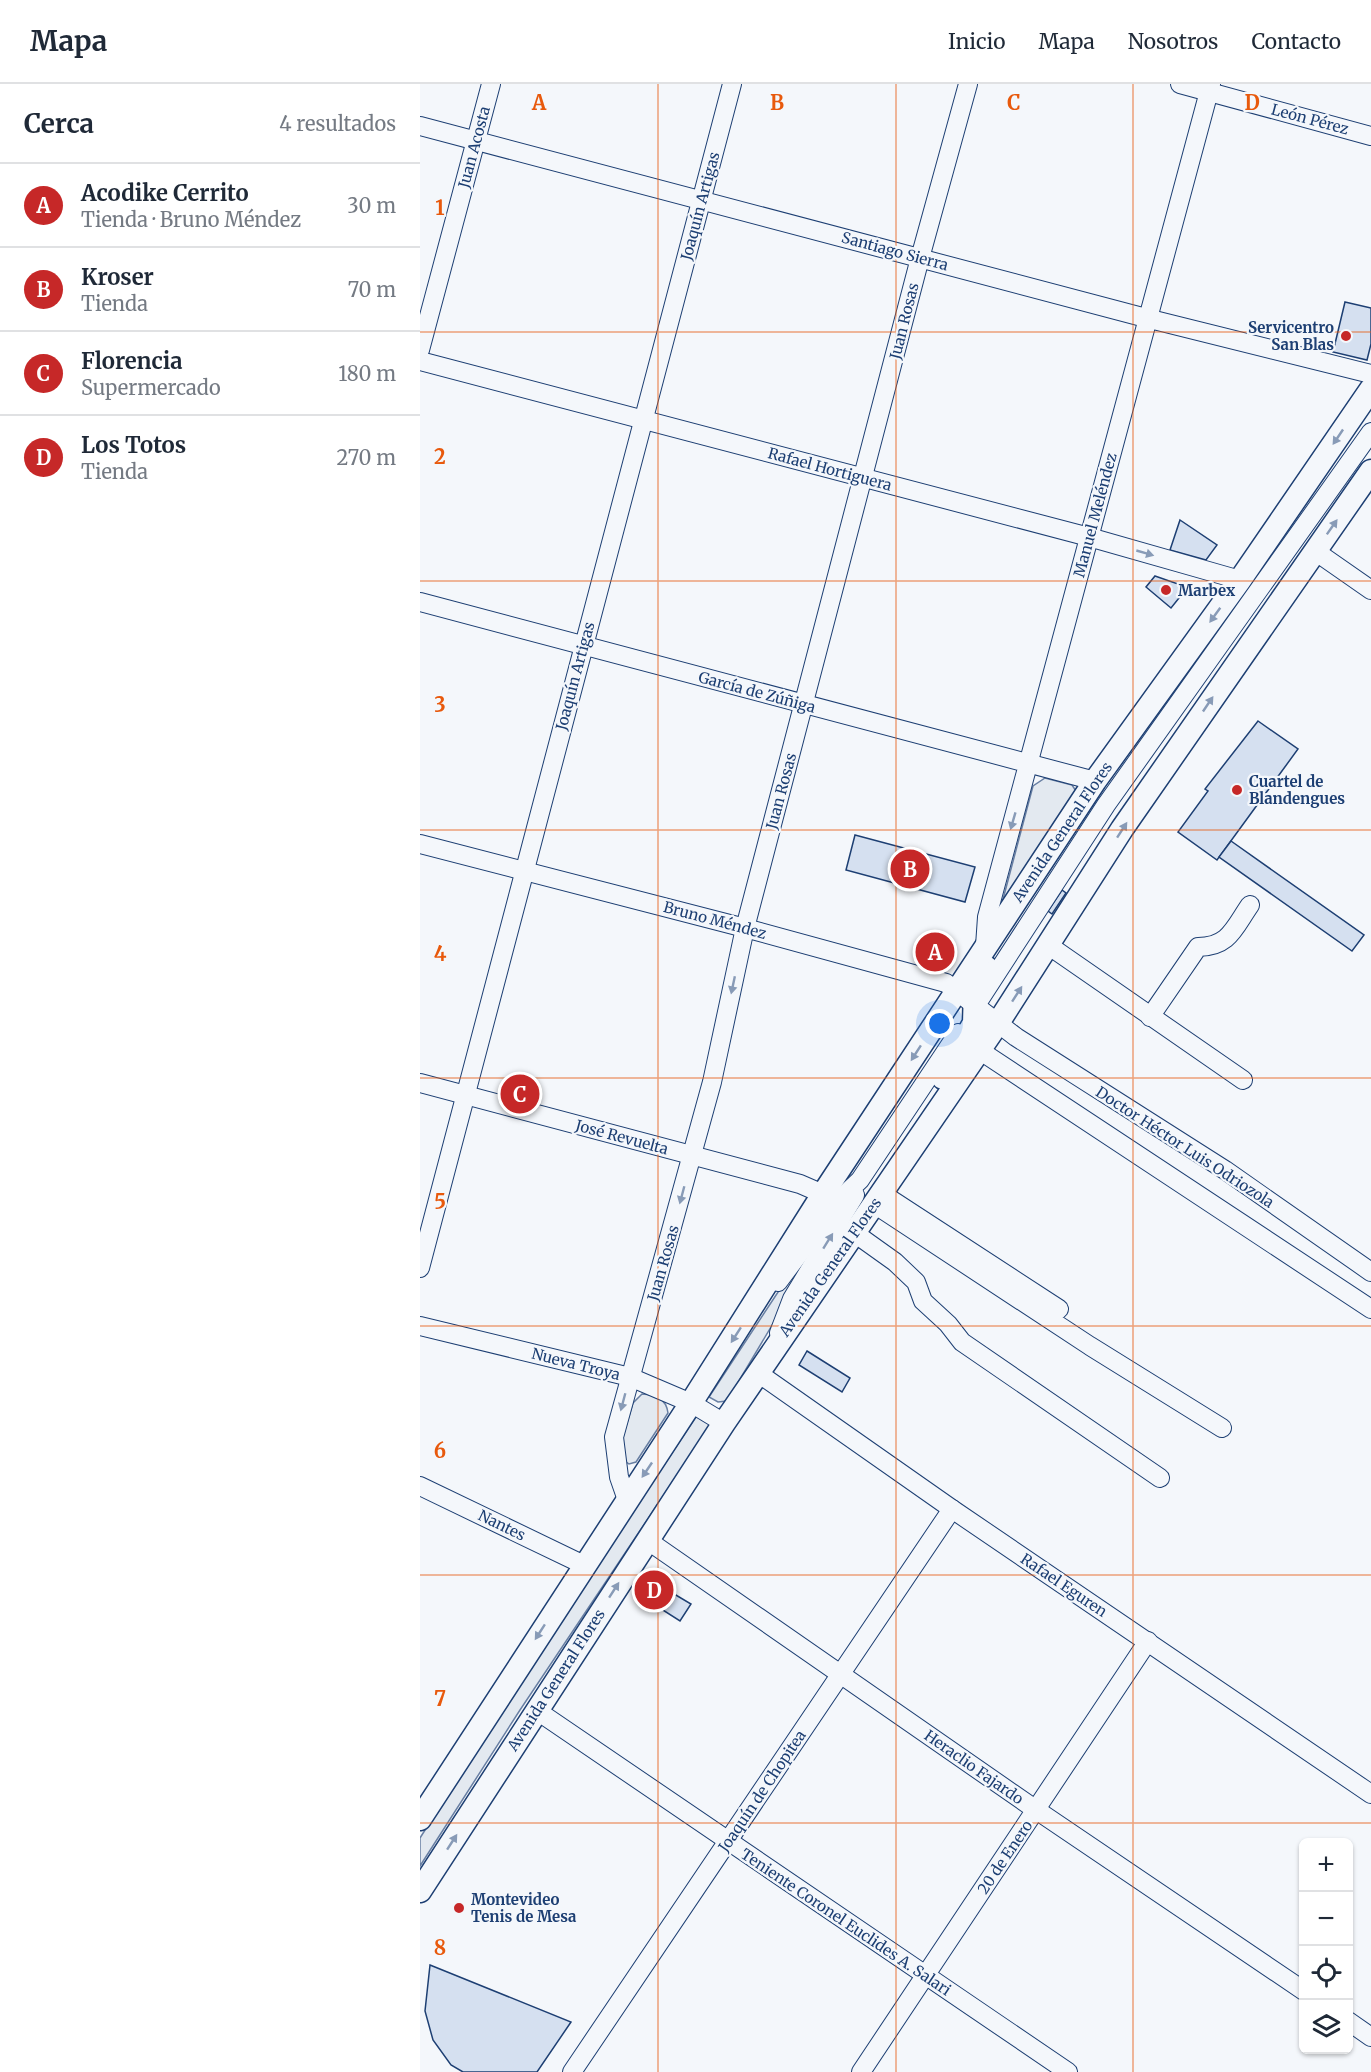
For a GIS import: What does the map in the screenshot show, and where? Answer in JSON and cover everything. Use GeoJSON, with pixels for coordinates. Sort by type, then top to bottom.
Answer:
{"type":"FeatureCollection","features":[{"type":"Feature","properties":{"kind":"main road","name":"Avenida General Flores"},"geometry":{"type":"LineString","coordinates":[[420,1819],[768,1286],[823,1194],[985,946],[1095,781],[1240,580],[1371,389]]}},
{"type":"Feature","properties":{"kind":"main road","name":"Avenida General Flores"},"geometry":{"type":"LineString","coordinates":[[420,1891],[724,1423],[998,1023],[1122,829],[1371,471]]}},
{"type":"Feature","properties":{"kind":"main road"},"geometry":{"type":"LineString","coordinates":[[912,1146],[920,1113],[974,1023],[975,989],[1007,934],[1011,907]]}},
{"type":"Feature","properties":{"kind":"street","name":"Juan Acosta"},"geometry":{"type":"LineString","coordinates":[[420,350],[491,84]]}},
{"type":"Feature","properties":{"kind":"street","name":"Joaquín Artigas"},"geometry":{"type":"LineString","coordinates":[[420,1269],[464,1094],[732,84]]}},
{"type":"Feature","properties":{"kind":"street","name":"Juan Rosas"},"geometry":{"type":"LineString","coordinates":[[627,1500],[619,1477],[614,1437],[712,1083],[745,928],[920,258],[968,84]]}},
{"type":"Feature","properties":{"kind":"street","name":"León Pérez"},"geometry":{"type":"LineString","coordinates":[[1180,84],[1210,88],[1371,136]]}},
{"type":"Feature","properties":{"kind":"street","name":"Manuel Meléndez"},"geometry":{"type":"LineString","coordinates":[[985,946],[987,917],[1146,318],[1210,88]]}},
{"type":"Feature","properties":{"kind":"street","name":"Santiago Sierra"},"geometry":{"type":"LineString","coordinates":[[420,126],[1146,318],[1371,374]]}},
{"type":"Feature","properties":{"kind":"street","name":"Rafael Hortiguera"},"geometry":{"type":"LineString","coordinates":[[420,361],[1089,537],[1240,580]]}},
{"type":"Feature","properties":{"kind":"street","name":"Avenida General Flores"},"geometry":{"type":"LineString","coordinates":[[768,1286],[778,1282],[841,1198],[860,1180],[1106,805],[1371,432]]}},
{"type":"Feature","properties":{"kind":"street"},"geometry":{"type":"LineString","coordinates":[[1315,551],[1371,590]]}},
{"type":"Feature","properties":{"kind":"street","name":"García de Zúñiga"},"geometry":{"type":"LineString","coordinates":[[420,602],[1095,781]]}},
{"type":"Feature","properties":{"kind":"street","name":"Bruno Méndez"},"geometry":{"type":"LineString","coordinates":[[420,844],[745,928],[946,983],[998,1023]]}},
{"type":"Feature","properties":{"kind":"street"},"geometry":{"type":"LineString","coordinates":[[1150,1017],[1198,947],[1213,947],[1225,942],[1250,905]]}},
{"type":"Feature","properties":{"kind":"street"},"geometry":{"type":"LineString","coordinates":[[1048,945],[1243,1080]]}},
{"type":"Feature","properties":{"kind":"street","name":"Doctor Héctor Luis Odriozola"},"geometry":{"type":"LineString","coordinates":[[998,1023],[1016,1037],[1225,1170],[1371,1272]]}},
{"type":"Feature","properties":{"kind":"street"},"geometry":{"type":"LineString","coordinates":[[979,1050],[1371,1309]]}},
{"type":"Feature","properties":{"kind":"street","name":"José Revuelta"},"geometry":{"type":"LineString","coordinates":[[420,1083],[800,1184],[823,1194]]}},
{"type":"Feature","properties":{"kind":"street","name":"Avenida General Flores"},"geometry":{"type":"LineString","coordinates":[[774,1349],[792,1299],[852,1203],[860,1180]]}},
{"type":"Feature","properties":{"kind":"street"},"geometry":{"type":"LineString","coordinates":[[877,1198],[1059,1309]]}},
{"type":"Feature","properties":{"kind":"street"},"geometry":{"type":"LineString","coordinates":[[877,1198],[1090,1346],[1222,1428]]}},
{"type":"Feature","properties":{"kind":"street"},"geometry":{"type":"LineString","coordinates":[[853,1233],[895,1262],[916,1282],[923,1301],[948,1324],[962,1342],[1160,1478]]}},
{"type":"Feature","properties":{"kind":"street","name":"Nueva Troya"},"geometry":{"type":"LineString","coordinates":[[420,1326],[630,1377],[692,1403],[724,1423]]}},
{"type":"Feature","properties":{"kind":"street","name":"Rafael Eguren"},"geometry":{"type":"LineString","coordinates":[[758,1373],[952,1509],[1371,1794]]}},
{"type":"Feature","properties":{"kind":"street","name":"Nantes"},"geometry":{"type":"LineString","coordinates":[[420,1485],[584,1566]]}},
{"type":"Feature","properties":{"kind":"street","name":"Joaquín de Chopitea"},"geometry":{"type":"LineString","coordinates":[[572,2072],[952,1509]]}},
{"type":"Feature","properties":{"kind":"street","name":"Heraclio Fajardo"},"geometry":{"type":"LineString","coordinates":[[647,1540],[1037,1810],[1299,1988]]}},
{"type":"Feature","properties":{"kind":"street","name":"20 de Enero"},"geometry":{"type":"LineString","coordinates":[[861,2072],[1148,1641]]}},
{"type":"Feature","properties":{"kind":"street","name":"Teniente Coronel Euclides A. Salari"},"geometry":{"type":"LineString","coordinates":[[536,1710],[1068,2072]]}},
{"type":"Feature","properties":{"kind":"street"},"geometry":{"type":"LineString","coordinates":[[1353,2024],[1371,2037]]}},
{"type":"Feature","properties":{"kind":"shaded area"},"geometry":{"type":"Polygon","coordinates":[[[1045,778],[1072,785],[1076,791],[1002,903],[1033,786],[1045,778]]]}},
{"type":"Feature","properties":{"kind":"shaded area"},"geometry":{"type":"Polygon","coordinates":[[[832,1217],[793,1290],[727,1401],[718,1402],[709,1397],[784,1283],[832,1217]]]}},
{"type":"Feature","properties":{"kind":"shaded area"},"geometry":{"type":"Polygon","coordinates":[[[642,1394],[660,1398],[668,1413],[636,1462],[629,1464],[625,1461],[621,1443],[633,1403],[642,1394]]]}},
{"type":"Feature","properties":{"kind":"shaded area"},"geometry":{"type":"Polygon","coordinates":[[[696,1417],[705,1418],[712,1423],[520,1710],[420,1866],[420,1838],[511,1694],[696,1417]]]}},
{"type":"Feature","properties":{"kind":"building"},"geometry":{"type":"Polygon","coordinates":[[[1345,302],[1371,308],[1371,344],[1367,360],[1333,352],[1345,302]]]}},
{"type":"Feature","properties":{"kind":"building"},"geometry":{"type":"Polygon","coordinates":[[[1180,520],[1217,545],[1206,560],[1170,550],[1180,520]]]}},
{"type":"Feature","properties":{"kind":"building","name":"Marbex"},"geometry":{"type":"Polygon","coordinates":[[[1155,576],[1181,585],[1183,593],[1171,608],[1146,587],[1155,576]]]}},
{"type":"Feature","properties":{"kind":"building","name":"Cuartel de Blandengues"},"geometry":{"type":"Polygon","coordinates":[[[1258,721],[1298,749],[1217,860],[1178,832],[1208,791],[1205,789],[1258,721]]]}},
{"type":"Feature","properties":{"kind":"building"},"geometry":{"type":"Polygon","coordinates":[[[855,835],[975,867],[965,902],[846,870],[855,835]]]}},
{"type":"Feature","properties":{"kind":"building"},"geometry":{"type":"Polygon","coordinates":[[[1231,841],[1364,935],[1352,951],[1219,857],[1231,841]]]}},
{"type":"Feature","properties":{"kind":"building"},"geometry":{"type":"Polygon","coordinates":[[[1062,890],[1066,893],[1052,914],[1048,911],[1062,890]]]}},
{"type":"Feature","properties":{"kind":"building"},"geometry":{"type":"Polygon","coordinates":[[[924,939],[951,947],[947,964],[919,957],[924,939]]]}},
{"type":"Feature","properties":{"kind":"building"},"geometry":{"type":"Polygon","coordinates":[[[807,1351],[850,1378],[842,1392],[799,1365],[807,1351]]]}},
{"type":"Feature","properties":{"kind":"building"},"geometry":{"type":"Polygon","coordinates":[[[654,1582],[691,1604],[680,1621],[644,1598],[654,1582]]]}},
{"type":"Feature","properties":{"kind":"building"},"geometry":{"type":"Polygon","coordinates":[[[430,1965],[571,2022],[537,2072],[463,2072],[451,2065],[433,2040],[425,2011],[430,1965]]]}},
{"type":"Feature","properties":{"kind":"place","name":"Servicentro San Blas"},"geometry":{"type":"Point","coordinates":[1346,336]}},
{"type":"Feature","properties":{"kind":"place","name":"Marbex"},"geometry":{"type":"Point","coordinates":[1166,590]}},
{"type":"Feature","properties":{"kind":"place","name":"Cuartel de Blandengues"},"geometry":{"type":"Point","coordinates":[1237,790]}},
{"type":"Feature","properties":{"kind":"place","name":"Kroser"},"geometry":{"type":"Point","coordinates":[910,869]}},
{"type":"Feature","properties":{"kind":"place","name":"Acodike Cerrito"},"geometry":{"type":"Point","coordinates":[935,952]}},
{"type":"Feature","properties":{"kind":"place","name":"Florencia"},"geometry":{"type":"Point","coordinates":[520,1094]}},
{"type":"Feature","properties":{"kind":"place","name":"Los Totos"},"geometry":{"type":"Point","coordinates":[654,1590]}},
{"type":"Feature","properties":{"kind":"place","name":"Montevideo Tenis de Mesa"},"geometry":{"type":"Point","coordinates":[459,1908]}}]}
